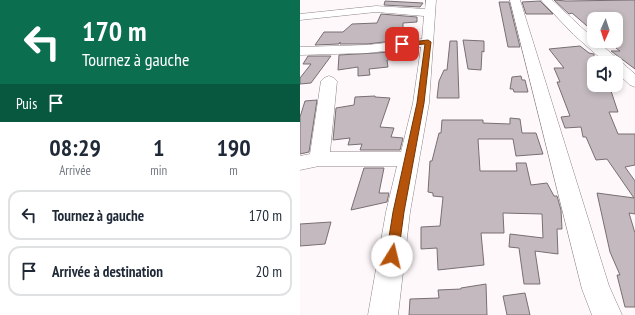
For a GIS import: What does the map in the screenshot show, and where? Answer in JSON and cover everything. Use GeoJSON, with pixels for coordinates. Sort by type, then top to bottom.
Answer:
{"type":"FeatureCollection","features":[{"type":"Feature","properties":{"kind":"street"},"geometry":{"type":"LineString","coordinates":[[515,0],[596,289],[607,315]]}},
{"type":"Feature","properties":{"kind":"street"},"geometry":{"type":"LineString","coordinates":[[546,0],[578,32],[606,56]]}},
{"type":"Feature","properties":{"kind":"street"},"geometry":{"type":"LineString","coordinates":[[300,17],[358,5],[395,10],[431,6],[421,103],[398,212],[383,315]]}},
{"type":"Feature","properties":{"kind":"street"},"geometry":{"type":"LineString","coordinates":[[300,51],[360,50],[428,42]]}},
{"type":"Feature","properties":{"kind":"street"},"geometry":{"type":"LineString","coordinates":[[623,71],[635,82]]}},
{"type":"Feature","properties":{"kind":"street"},"geometry":{"type":"LineString","coordinates":[[320,159],[322,127],[328,98],[328,81]]}},
{"type":"Feature","properties":{"kind":"street"},"geometry":{"type":"LineString","coordinates":[[300,163],[320,159],[409,159]]}},
{"type":"Feature","properties":{"kind":"building"},"geometry":{"type":"Polygon","coordinates":[[[554,0],[635,0],[635,69],[623,60],[623,56],[618,56],[611,51],[620,51],[616,48],[623,48],[623,12],[587,12],[587,26],[572,13],[569,14],[554,0]]]}},
{"type":"Feature","properties":{"kind":"building"},"geometry":{"type":"Polygon","coordinates":[[[385,1],[423,3],[420,7],[384,5],[385,1]]]}},
{"type":"Feature","properties":{"kind":"building"},"geometry":{"type":"Polygon","coordinates":[[[540,1],[553,14],[526,14],[522,2],[540,1]]]}},
{"type":"Feature","properties":{"kind":"building"},"geometry":{"type":"Polygon","coordinates":[[[499,2],[509,2],[520,47],[508,47],[499,2]]]}},
{"type":"Feature","properties":{"kind":"building"},"geometry":{"type":"Polygon","coordinates":[[[381,14],[417,17],[417,22],[403,23],[403,39],[409,39],[367,44],[340,44],[340,42],[339,44],[315,45],[324,32],[343,32],[352,24],[377,23],[381,14]]]}},
{"type":"Feature","properties":{"kind":"building"},"geometry":{"type":"Polygon","coordinates":[[[463,40],[484,41],[481,70],[468,69],[463,40]]]}},
{"type":"Feature","properties":{"kind":"building"},"geometry":{"type":"Polygon","coordinates":[[[450,41],[457,41],[459,98],[437,98],[439,81],[444,70],[447,70],[450,41]]]}},
{"type":"Feature","properties":{"kind":"building"},"geometry":{"type":"Polygon","coordinates":[[[580,46],[589,53],[594,54],[594,56],[587,56],[587,92],[611,92],[618,112],[609,112],[618,134],[635,134],[635,165],[625,167],[635,181],[635,214],[629,213],[635,233],[635,307],[625,307],[617,275],[620,275],[610,252],[597,193],[634,198],[607,159],[596,160],[586,137],[583,137],[581,127],[565,128],[561,117],[570,116],[557,82],[560,82],[554,68],[564,68],[549,49],[580,46]]]}},
{"type":"Feature","properties":{"kind":"building"},"geometry":{"type":"Polygon","coordinates":[[[393,52],[395,59],[387,60],[388,67],[369,69],[370,75],[358,76],[358,67],[338,70],[339,55],[393,52]]]}},
{"type":"Feature","properties":{"kind":"building"},"geometry":{"type":"Polygon","coordinates":[[[308,56],[331,56],[311,83],[300,84],[300,78],[311,64],[303,64],[308,56]]]}},
{"type":"Feature","properties":{"kind":"building"},"geometry":{"type":"Polygon","coordinates":[[[521,76],[522,80],[525,80],[528,92],[514,92],[513,89],[510,89],[512,77],[521,76]]]}},
{"type":"Feature","properties":{"kind":"building"},"geometry":{"type":"Polygon","coordinates":[[[375,96],[390,98],[380,127],[394,128],[391,137],[403,138],[400,150],[360,150],[362,144],[348,145],[350,138],[333,140],[336,108],[354,105],[355,97],[375,96]]]}},
{"type":"Feature","properties":{"kind":"building"},"geometry":{"type":"Polygon","coordinates":[[[317,100],[309,152],[300,154],[300,117],[305,101],[317,100]]]}},
{"type":"Feature","properties":{"kind":"building"},"geometry":{"type":"Polygon","coordinates":[[[510,118],[520,119],[522,133],[536,133],[543,154],[516,156],[513,139],[478,139],[480,171],[517,171],[516,163],[526,163],[531,185],[547,183],[554,196],[557,196],[561,210],[562,229],[557,229],[558,254],[535,251],[540,284],[524,284],[519,248],[509,247],[510,234],[543,238],[542,214],[503,213],[504,233],[481,233],[484,265],[438,270],[437,248],[421,249],[421,227],[440,226],[443,197],[433,196],[433,193],[428,192],[430,161],[432,161],[439,133],[441,133],[442,120],[483,120],[483,123],[510,124],[510,118]]]}},
{"type":"Feature","properties":{"kind":"building"},"geometry":{"type":"Polygon","coordinates":[[[364,168],[384,168],[379,193],[389,193],[387,202],[351,210],[364,168]]]}},
{"type":"Feature","properties":{"kind":"building"},"geometry":{"type":"Polygon","coordinates":[[[331,222],[325,244],[300,246],[300,224],[331,222]]]}},
{"type":"Feature","properties":{"kind":"building"},"geometry":{"type":"Polygon","coordinates":[[[486,284],[487,315],[409,315],[410,299],[439,298],[438,290],[461,289],[486,284]]]}},
{"type":"Feature","properties":{"kind":"building"},"geometry":{"type":"Polygon","coordinates":[[[525,293],[530,315],[507,315],[503,296],[525,293]]]}},
{"type":"Feature","properties":{"kind":"route"},"geometry":{"type":"LineString","coordinates":[[392,256],[398,212],[421,103],[428,42],[402,44]]}}]}
